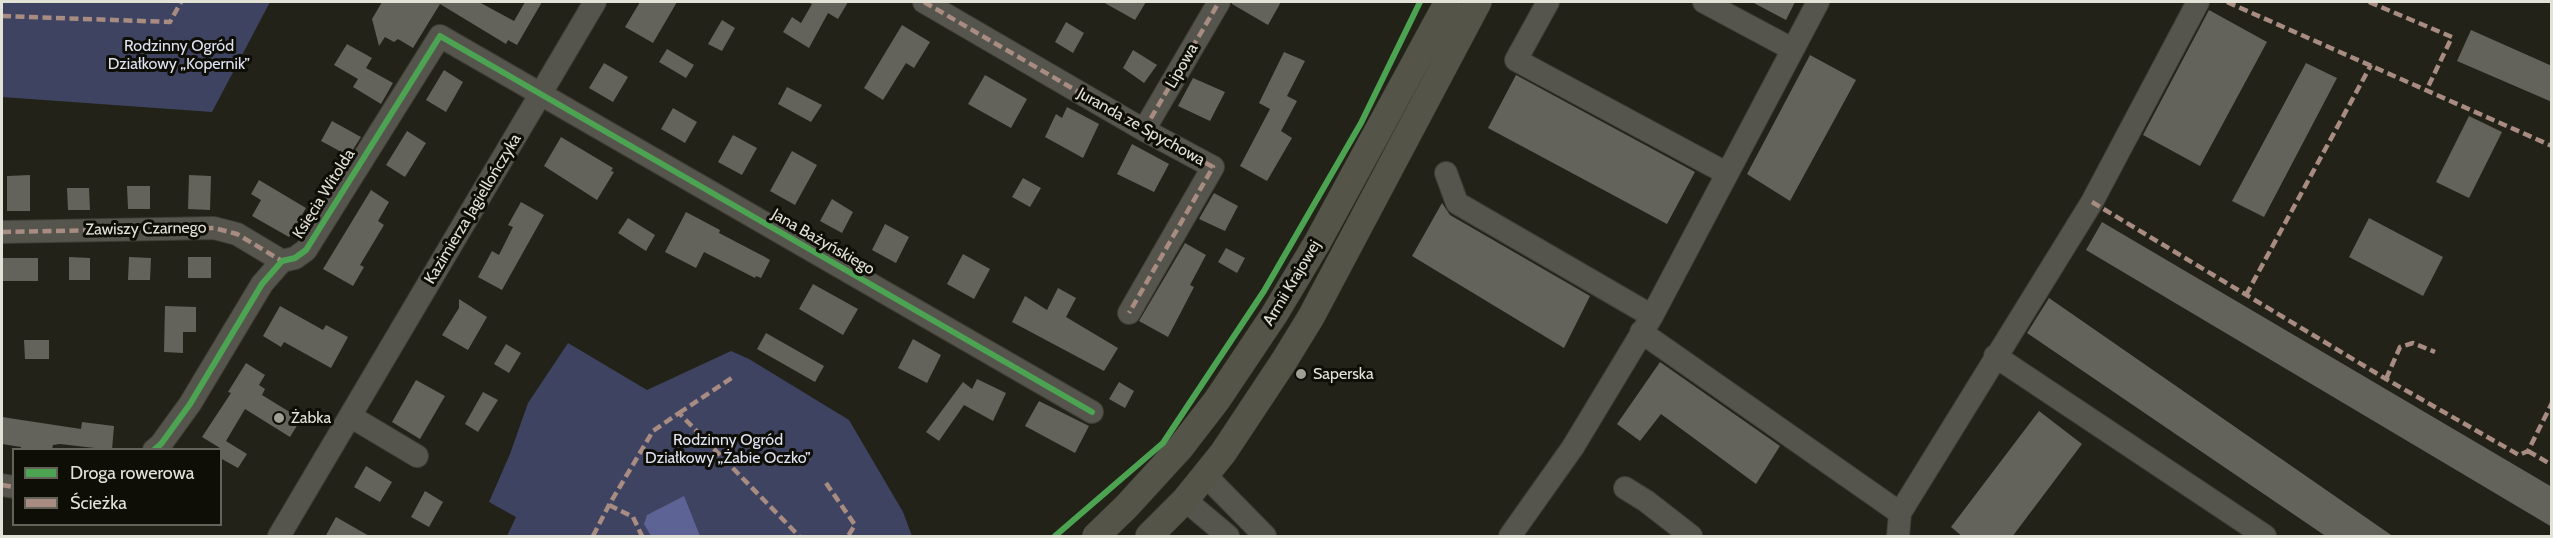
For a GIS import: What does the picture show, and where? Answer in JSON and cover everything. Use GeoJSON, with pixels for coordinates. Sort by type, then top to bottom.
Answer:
{"type":"FeatureCollection","features":[{"type":"Feature","properties":{"kind":"main road","name":"Armii Krajowej"},"geometry":{"type":"LineString","coordinates":[[1096,537],[1167,463],[1217,400],[1274,315],[1317,243],[1448,2]]}},
{"type":"Feature","properties":{"kind":"main road","name":"Armii Krajowej"},"geometry":{"type":"LineString","coordinates":[[1149,537],[1206,476],[1238,432],[1311,316],[1478,2]]}},
{"type":"Feature","properties":{"kind":"main road"},"geometry":{"type":"LineString","coordinates":[[1167,463],[1206,476]]}},
{"type":"Feature","properties":{"kind":"main road"},"geometry":{"type":"LineString","coordinates":[[1167,463],[1185,500]]}},
{"type":"Feature","properties":{"kind":"street","name":"Kazimierza Jagiellończyka"},"geometry":{"type":"LineString","coordinates":[[279,537],[595,2]]}},
{"type":"Feature","properties":{"kind":"street","name":"Juranda ze Spychowa"},"geometry":{"type":"LineString","coordinates":[[924,2],[1144,130],[1214,167],[1130,313]]}},
{"type":"Feature","properties":{"kind":"street","name":"Lipowa"},"geometry":{"type":"LineString","coordinates":[[1144,130],[1219,2]]}},
{"type":"Feature","properties":{"kind":"street"},"geometry":{"type":"LineString","coordinates":[[1548,2],[1516,60],[1726,173]]}},
{"type":"Feature","properties":{"kind":"street"},"geometry":{"type":"LineString","coordinates":[[1704,2],[1792,49]]}},
{"type":"Feature","properties":{"kind":"street"},"geometry":{"type":"LineString","coordinates":[[1510,537],[1574,447],[1647,324],[1818,2]]}},
{"type":"Feature","properties":{"kind":"street"},"geometry":{"type":"LineString","coordinates":[[1898,537],[1900,513],[2092,202],[2198,2]]}},
{"type":"Feature","properties":{"kind":"street","name":"Księcia Witolda"},"geometry":{"type":"LineString","coordinates":[[156,448],[190,404],[262,284],[282,261],[295,258],[306,250],[440,36],[541,94]]}},
{"type":"Feature","properties":{"kind":"street","name":"Jana Bażyńskiego"},"geometry":{"type":"LineString","coordinates":[[541,94],[1092,412]]}},
{"type":"Feature","properties":{"kind":"street"},"geometry":{"type":"LineString","coordinates":[[1446,172],[1457,203],[1647,324],[1900,513]]}},
{"type":"Feature","properties":{"kind":"street","name":"Zawiszy Czarnego"},"geometry":{"type":"LineString","coordinates":[[2,232],[214,228],[237,234],[282,261]]}},
{"type":"Feature","properties":{"kind":"street"},"geometry":{"type":"LineString","coordinates":[[1995,356],[2265,537]]}},
{"type":"Feature","properties":{"kind":"street"},"geometry":{"type":"LineString","coordinates":[[350,416],[417,456]]}},
{"type":"Feature","properties":{"kind":"street"},"geometry":{"type":"LineString","coordinates":[[1206,476],[1265,537]]}},
{"type":"Feature","properties":{"kind":"street"},"geometry":{"type":"LineString","coordinates":[[1625,488],[1646,501],[1691,537]]}},
{"type":"Feature","properties":{"kind":"street"},"geometry":{"type":"LineString","coordinates":[[1185,500],[1228,537]]}},
{"type":"Feature","properties":{"kind":"green space","name":"Rodzinny Ogród Działkowy „Kopernik”"},"geometry":{"type":"Polygon","coordinates":[[[2,2],[270,2],[212,112],[2,97],[2,2]]]}},
{"type":"Feature","properties":{"kind":"green space","name":"Rodzinny Ogród Działkowy „Żabie Oczko”"},"geometry":{"type":"Polygon","coordinates":[[[568,343],[647,390],[731,351],[749,359],[849,420],[903,512],[912,536],[507,536],[516,517],[489,502],[510,454],[528,403],[568,343]]]}},
{"type":"Feature","properties":{"kind":"shaded area"},"geometry":{"type":"Polygon","coordinates":[[[684,496],[700,536],[651,536],[644,524],[647,515],[684,496]]]}},
{"type":"Feature","properties":{"kind":"building"},"geometry":{"type":"Polygon","coordinates":[[[382,2],[479,2],[514,21],[525,2],[542,2],[517,45],[508,40],[506,44],[440,4],[413,48],[398,39],[394,42],[385,37],[379,46],[372,19],[382,2]]]}},
{"type":"Feature","properties":{"kind":"building"},"geometry":{"type":"Polygon","coordinates":[[[640,2],[677,2],[653,43],[625,27],[640,2]]]}},
{"type":"Feature","properties":{"kind":"building"},"geometry":{"type":"Polygon","coordinates":[[[807,2],[848,2],[838,19],[828,13],[809,48],[783,32],[792,17],[801,23],[812,4],[807,2]]]}},
{"type":"Feature","properties":{"kind":"building"},"geometry":{"type":"Polygon","coordinates":[[[1103,2],[1146,2],[1135,20],[1103,2]]]}},
{"type":"Feature","properties":{"kind":"building"},"geometry":{"type":"Polygon","coordinates":[[[1232,2],[1281,2],[1268,25],[1232,2]]]}},
{"type":"Feature","properties":{"kind":"building"},"geometry":{"type":"Polygon","coordinates":[[[1752,2],[1795,2],[1786,20],[1752,2]]]}},
{"type":"Feature","properties":{"kind":"building"},"geometry":{"type":"Polygon","coordinates":[[[2209,10],[2267,42],[2200,166],[2143,135],[2209,10]]]}},
{"type":"Feature","properties":{"kind":"building"},"geometry":{"type":"Polygon","coordinates":[[[722,20],[735,28],[722,51],[708,44],[722,20]]]}},
{"type":"Feature","properties":{"kind":"building"},"geometry":{"type":"Polygon","coordinates":[[[1066,22],[1084,33],[1073,53],[1055,42],[1066,22]]]}},
{"type":"Feature","properties":{"kind":"building"},"geometry":{"type":"Polygon","coordinates":[[[902,25],[930,42],[914,68],[906,63],[883,100],[864,88],[902,25]]]}},
{"type":"Feature","properties":{"kind":"building"},"geometry":{"type":"Polygon","coordinates":[[[2471,30],[2552,66],[2552,102],[2457,61],[2471,30]]]}},
{"type":"Feature","properties":{"kind":"building"},"geometry":{"type":"Polygon","coordinates":[[[347,44],[372,58],[366,68],[393,83],[381,104],[353,87],[358,79],[334,65],[347,44]]]}},
{"type":"Feature","properties":{"kind":"building"},"geometry":{"type":"Polygon","coordinates":[[[667,49],[694,65],[686,78],[659,62],[667,49]]]}},
{"type":"Feature","properties":{"kind":"building"},"geometry":{"type":"Polygon","coordinates":[[[1133,50],[1157,65],[1144,83],[1123,68],[1133,50]]]}},
{"type":"Feature","properties":{"kind":"building"},"geometry":{"type":"Polygon","coordinates":[[[1284,52],[1305,61],[1287,96],[1297,101],[1281,131],[1292,138],[1267,181],[1240,166],[1270,109],[1259,103],[1284,52]]]}},
{"type":"Feature","properties":{"kind":"building"},"geometry":{"type":"Polygon","coordinates":[[[1810,55],[1856,80],[1790,201],[1747,174],[1810,55]]]}},
{"type":"Feature","properties":{"kind":"building"},"geometry":{"type":"Polygon","coordinates":[[[604,63],[628,77],[613,102],[589,88],[604,63]]]}},
{"type":"Feature","properties":{"kind":"building"},"geometry":{"type":"Polygon","coordinates":[[[2306,63],[2337,78],[2264,217],[2232,201],[2306,63]]]}},
{"type":"Feature","properties":{"kind":"building"},"geometry":{"type":"Polygon","coordinates":[[[444,70],[463,82],[446,112],[426,100],[444,70]]]}},
{"type":"Feature","properties":{"kind":"building"},"geometry":{"type":"Polygon","coordinates":[[[985,75],[1027,99],[1011,128],[968,104],[985,75]]]}},
{"type":"Feature","properties":{"kind":"building"},"geometry":{"type":"Polygon","coordinates":[[[1516,75],[1695,172],[1667,224],[1488,128],[1516,75]]]}},
{"type":"Feature","properties":{"kind":"building"},"geometry":{"type":"Polygon","coordinates":[[[1193,78],[1225,92],[1210,121],[1178,106],[1193,78]]]}},
{"type":"Feature","properties":{"kind":"building"},"geometry":{"type":"Polygon","coordinates":[[[787,87],[822,105],[811,122],[778,104],[787,87]]]}},
{"type":"Feature","properties":{"kind":"building"},"geometry":{"type":"Polygon","coordinates":[[[1067,107],[1099,124],[1083,158],[1045,137],[1056,114],[1062,118],[1067,107]]]}},
{"type":"Feature","properties":{"kind":"building"},"geometry":{"type":"Polygon","coordinates":[[[673,108],[697,122],[685,143],[661,129],[673,108]]]}},
{"type":"Feature","properties":{"kind":"building"},"geometry":{"type":"Polygon","coordinates":[[[2469,116],[2502,132],[2469,198],[2436,182],[2469,116]]]}},
{"type":"Feature","properties":{"kind":"building"},"geometry":{"type":"Polygon","coordinates":[[[332,121],[361,137],[349,156],[321,141],[332,121]]]}},
{"type":"Feature","properties":{"kind":"building"},"geometry":{"type":"Polygon","coordinates":[[[407,131],[426,143],[405,177],[386,165],[407,131]]]}},
{"type":"Feature","properties":{"kind":"building"},"geometry":{"type":"Polygon","coordinates":[[[733,135],[757,148],[742,175],[718,162],[733,135]]]}},
{"type":"Feature","properties":{"kind":"building"},"geometry":{"type":"Polygon","coordinates":[[[561,137],[613,168],[611,171],[614,172],[597,200],[544,166],[561,137]]]}},
{"type":"Feature","properties":{"kind":"building"},"geometry":{"type":"Polygon","coordinates":[[[1132,144],[1169,164],[1154,192],[1117,174],[1132,144]]]}},
{"type":"Feature","properties":{"kind":"building"},"geometry":{"type":"Polygon","coordinates":[[[792,151],[817,165],[795,205],[770,191],[792,151]]]}},
{"type":"Feature","properties":{"kind":"building"},"geometry":{"type":"Polygon","coordinates":[[[30,175],[30,211],[7,211],[7,176],[30,175]]]}},
{"type":"Feature","properties":{"kind":"building"},"geometry":{"type":"Polygon","coordinates":[[[189,175],[211,176],[210,210],[188,209],[189,175]]]}},
{"type":"Feature","properties":{"kind":"building"},"geometry":{"type":"Polygon","coordinates":[[[1023,178],[1041,188],[1030,207],[1012,197],[1023,178]]]}},
{"type":"Feature","properties":{"kind":"building"},"geometry":{"type":"Polygon","coordinates":[[[259,180],[306,208],[289,237],[252,216],[261,200],[251,194],[259,180]]]}},
{"type":"Feature","properties":{"kind":"building"},"geometry":{"type":"Polygon","coordinates":[[[127,186],[150,186],[150,209],[128,209],[127,186]]]}},
{"type":"Feature","properties":{"kind":"building"},"geometry":{"type":"Polygon","coordinates":[[[67,188],[89,188],[90,210],[68,210],[67,188]]]}},
{"type":"Feature","properties":{"kind":"building"},"geometry":{"type":"Polygon","coordinates":[[[371,190],[389,202],[378,221],[384,225],[360,265],[364,267],[353,286],[323,269],[371,190]]]}},
{"type":"Feature","properties":{"kind":"building"},"geometry":{"type":"Polygon","coordinates":[[[1214,193],[1238,206],[1225,231],[1199,219],[1214,193]]]}},
{"type":"Feature","properties":{"kind":"building"},"geometry":{"type":"Polygon","coordinates":[[[832,199],[853,212],[842,233],[820,221],[832,199]]]}},
{"type":"Feature","properties":{"kind":"building"},"geometry":{"type":"Polygon","coordinates":[[[521,202],[544,215],[502,290],[478,277],[492,251],[499,255],[513,227],[508,225],[521,202]]]}},
{"type":"Feature","properties":{"kind":"building"},"geometry":{"type":"Polygon","coordinates":[[[1442,203],[1450,215],[1590,296],[1564,348],[1412,256],[1442,203]]]}},
{"type":"Feature","properties":{"kind":"building"},"geometry":{"type":"Polygon","coordinates":[[[686,212],[720,230],[719,233],[770,260],[761,278],[756,276],[755,278],[704,252],[696,268],[665,252],[686,212]]]}},
{"type":"Feature","properties":{"kind":"building"},"geometry":{"type":"Polygon","coordinates":[[[628,218],[655,235],[646,251],[618,233],[628,218]]]}},
{"type":"Feature","properties":{"kind":"building"},"geometry":{"type":"Polygon","coordinates":[[[2369,218],[2443,257],[2423,296],[2349,257],[2369,218]]]}},
{"type":"Feature","properties":{"kind":"building"},"geometry":{"type":"Polygon","coordinates":[[[2102,222],[2552,487],[2552,527],[2086,250],[2102,222]]]}},
{"type":"Feature","properties":{"kind":"building"},"geometry":{"type":"Polygon","coordinates":[[[885,224],[909,237],[896,263],[872,250],[885,224]]]}},
{"type":"Feature","properties":{"kind":"building"},"geometry":{"type":"Polygon","coordinates":[[[1185,243],[1206,255],[1190,285],[1194,287],[1168,337],[1139,321],[1185,243]]]}},
{"type":"Feature","properties":{"kind":"building"},"geometry":{"type":"Polygon","coordinates":[[[1226,248],[1245,258],[1237,273],[1218,262],[1226,248]]]}},
{"type":"Feature","properties":{"kind":"building"},"geometry":{"type":"Polygon","coordinates":[[[963,254],[990,269],[974,299],[947,284],[963,254]]]}},
{"type":"Feature","properties":{"kind":"building"},"geometry":{"type":"Polygon","coordinates":[[[69,257],[90,258],[90,280],[69,280],[69,257]]]}},
{"type":"Feature","properties":{"kind":"building"},"geometry":{"type":"Polygon","coordinates":[[[129,257],[151,258],[150,280],[128,280],[129,257]]]}},
{"type":"Feature","properties":{"kind":"building"},"geometry":{"type":"Polygon","coordinates":[[[188,257],[211,257],[211,278],[188,278],[188,257]]]}},
{"type":"Feature","properties":{"kind":"building"},"geometry":{"type":"Polygon","coordinates":[[[2,258],[38,258],[38,281],[2,281],[2,258]]]}},
{"type":"Feature","properties":{"kind":"building"},"geometry":{"type":"Polygon","coordinates":[[[813,284],[858,309],[843,335],[799,309],[813,284]]]}},
{"type":"Feature","properties":{"kind":"building"},"geometry":{"type":"Polygon","coordinates":[[[1058,288],[1076,298],[1066,317],[1118,348],[1104,371],[1012,322],[1025,296],[1047,310],[1058,288]]]}},
{"type":"Feature","properties":{"kind":"building"},"geometry":{"type":"Polygon","coordinates":[[[2049,298],[2394,537],[2327,537],[2027,333],[2049,298]]]}},
{"type":"Feature","properties":{"kind":"building"},"geometry":{"type":"Polygon","coordinates":[[[459,299],[487,317],[468,350],[442,335],[459,308],[459,299]]]}},
{"type":"Feature","properties":{"kind":"building"},"geometry":{"type":"Polygon","coordinates":[[[165,306],[196,307],[196,332],[183,332],[183,353],[164,352],[165,306]]]}},
{"type":"Feature","properties":{"kind":"building"},"geometry":{"type":"Polygon","coordinates":[[[280,306],[323,330],[326,325],[348,337],[331,368],[284,342],[281,347],[263,336],[280,306]]]}},
{"type":"Feature","properties":{"kind":"building"},"geometry":{"type":"Polygon","coordinates":[[[766,333],[824,366],[815,382],[757,349],[766,333]]]}},
{"type":"Feature","properties":{"kind":"building"},"geometry":{"type":"Polygon","coordinates":[[[913,339],[941,355],[927,383],[898,368],[913,339]]]}},
{"type":"Feature","properties":{"kind":"building"},"geometry":{"type":"Polygon","coordinates":[[[24,340],[49,340],[49,359],[25,359],[24,340]]]}},
{"type":"Feature","properties":{"kind":"building"},"geometry":{"type":"Polygon","coordinates":[[[506,344],[521,353],[509,373],[494,364],[506,344]]]}},
{"type":"Feature","properties":{"kind":"building"},"geometry":{"type":"Polygon","coordinates":[[[1660,362],[1780,446],[1756,484],[1661,414],[1640,441],[1617,424],[1660,362]]]}},
{"type":"Feature","properties":{"kind":"building"},"geometry":{"type":"Polygon","coordinates":[[[246,363],[265,375],[259,385],[265,389],[262,395],[301,419],[290,437],[245,409],[226,441],[247,454],[238,468],[222,459],[222,448],[202,437],[231,393],[228,392],[246,363]]]}},
{"type":"Feature","properties":{"kind":"building"},"geometry":{"type":"Polygon","coordinates":[[[977,379],[1006,393],[993,421],[964,405],[939,441],[926,432],[963,382],[972,389],[977,379]]]}},
{"type":"Feature","properties":{"kind":"building"},"geometry":{"type":"Polygon","coordinates":[[[416,380],[445,396],[420,439],[392,422],[416,380]]]}},
{"type":"Feature","properties":{"kind":"building"},"geometry":{"type":"Polygon","coordinates":[[[1119,382],[1134,391],[1125,408],[1109,399],[1119,382]]]}},
{"type":"Feature","properties":{"kind":"building"},"geometry":{"type":"Polygon","coordinates":[[[483,392],[498,400],[478,432],[465,424],[483,392]]]}},
{"type":"Feature","properties":{"kind":"building"},"geometry":{"type":"Polygon","coordinates":[[[1039,401],[1089,426],[1075,453],[1025,426],[1039,401]]]}},
{"type":"Feature","properties":{"kind":"building"},"geometry":{"type":"Polygon","coordinates":[[[2039,411],[2082,444],[2012,537],[1963,537],[1951,527],[2039,411]]]}},
{"type":"Feature","properties":{"kind":"building"},"geometry":{"type":"Polygon","coordinates":[[[2,417],[81,429],[82,422],[114,426],[112,448],[60,444],[53,445],[52,448],[21,448],[2,444],[2,417]]]}},
{"type":"Feature","properties":{"kind":"building"},"geometry":{"type":"Polygon","coordinates":[[[366,466],[392,482],[380,502],[354,487],[366,466]]]}},
{"type":"Feature","properties":{"kind":"building"},"geometry":{"type":"Polygon","coordinates":[[[425,491],[443,502],[429,527],[411,517],[425,491]]]}},
{"type":"Feature","properties":{"kind":"building"},"geometry":{"type":"Polygon","coordinates":[[[336,517],[371,537],[325,537],[336,517]]]}},
{"type":"Feature","properties":{"kind":"marked path"},"geometry":{"type":"LineString","coordinates":[[2,16],[170,22],[181,2]]}},
{"type":"Feature","properties":{"kind":"marked path"},"geometry":{"type":"LineString","coordinates":[[924,2],[1144,130],[1213,167],[1129,313]]}},
{"type":"Feature","properties":{"kind":"marked path"},"geometry":{"type":"LineString","coordinates":[[1144,130],[1219,2]]}},
{"type":"Feature","properties":{"kind":"marked path"},"geometry":{"type":"LineString","coordinates":[[2227,2],[2552,146]]}},
{"type":"Feature","properties":{"kind":"marked path"},"geometry":{"type":"LineString","coordinates":[[2369,2],[2452,37],[2427,89]]}},
{"type":"Feature","properties":{"kind":"marked path"},"geometry":{"type":"LineString","coordinates":[[2246,295],[2371,65]]}},
{"type":"Feature","properties":{"kind":"marked path"},"geometry":{"type":"LineString","coordinates":[[2092,202],[2386,379],[2519,455],[2528,451],[2552,403]]}},
{"type":"Feature","properties":{"kind":"marked path"},"geometry":{"type":"LineString","coordinates":[[2,232],[214,228],[237,234],[282,261]]}},
{"type":"Feature","properties":{"kind":"marked path"},"geometry":{"type":"LineString","coordinates":[[2386,379],[2400,347],[2413,343],[2435,352]]}},
{"type":"Feature","properties":{"kind":"marked path"},"geometry":{"type":"LineString","coordinates":[[679,413],[733,377]]}},
{"type":"Feature","properties":{"kind":"marked path"},"geometry":{"type":"LineString","coordinates":[[593,536],[653,431],[679,413],[799,536]]}},
{"type":"Feature","properties":{"kind":"marked path"},"geometry":{"type":"LineString","coordinates":[[2528,451],[2552,465]]}},
{"type":"Feature","properties":{"kind":"marked path"},"geometry":{"type":"LineString","coordinates":[[826,483],[855,525],[848,536]]}},
{"type":"Feature","properties":{"kind":"marked path"},"geometry":{"type":"LineString","coordinates":[[2,485],[12,487]]}},
{"type":"Feature","properties":{"kind":"marked path"},"geometry":{"type":"LineString","coordinates":[[609,505],[633,517],[642,536]]}},
{"type":"Feature","properties":{"kind":"cycle path"},"geometry":{"type":"LineString","coordinates":[[1055,536],[1163,443],[1264,291],[1361,123],[1420,2]]}},
{"type":"Feature","properties":{"kind":"cycle path"},"geometry":{"type":"LineString","coordinates":[[156,448],[190,404],[262,284],[282,261],[295,258],[306,250],[440,36],[1092,412]]}},
{"type":"Feature","properties":{"kind":"place","name":"Saperska"},"geometry":{"type":"Point","coordinates":[1301,374]}},
{"type":"Feature","properties":{"kind":"place","name":"Żabka"},"geometry":{"type":"Point","coordinates":[279,418]}}]}
